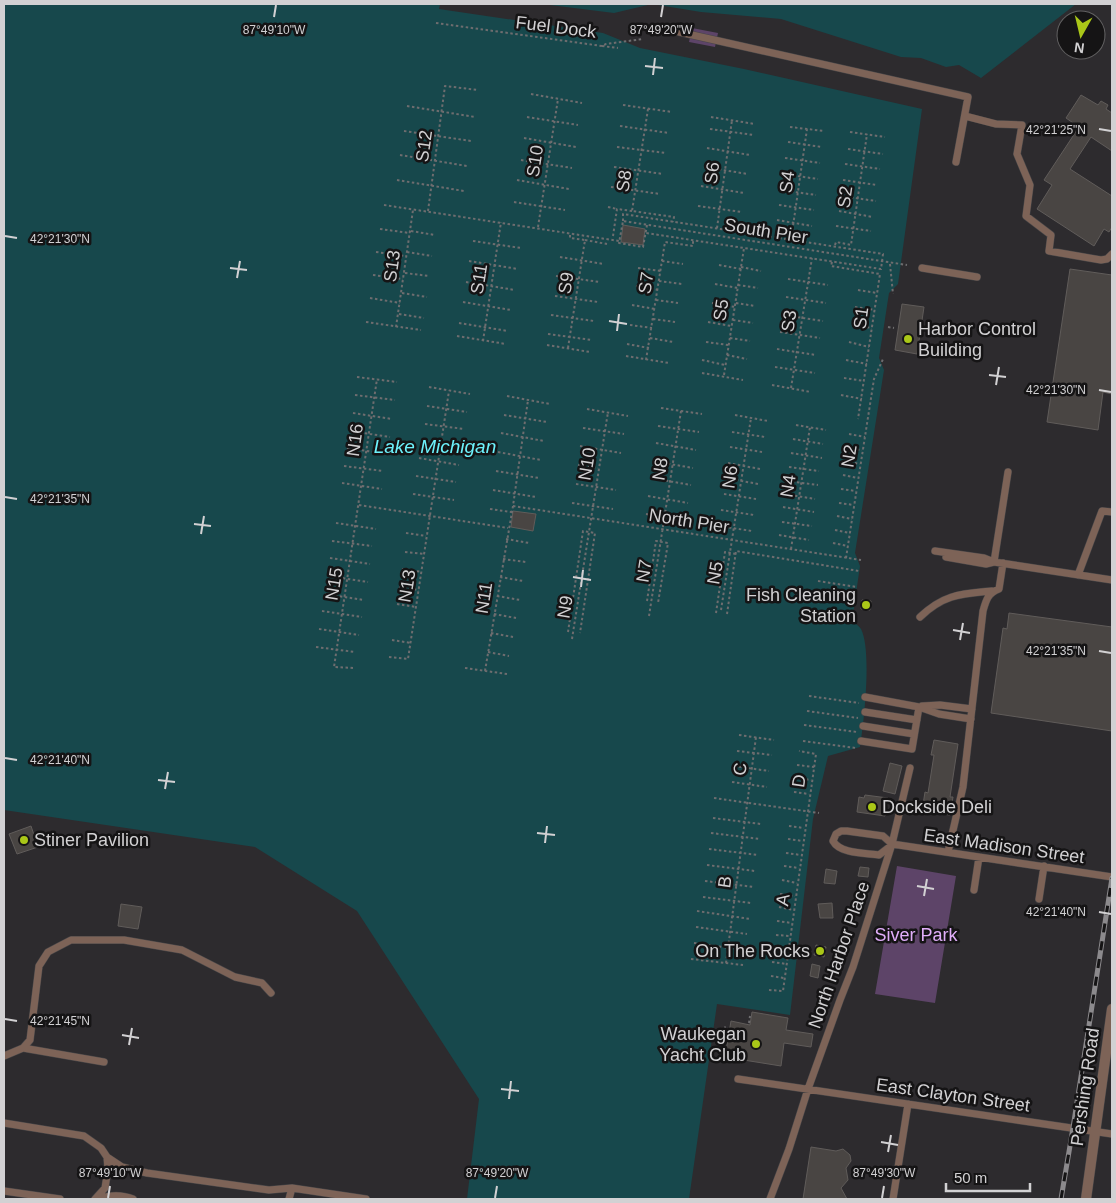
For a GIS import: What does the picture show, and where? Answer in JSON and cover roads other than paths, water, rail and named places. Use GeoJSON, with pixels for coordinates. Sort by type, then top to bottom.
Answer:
{"type":"FeatureCollection","features":[{"type":"Feature","properties":{"kind":"street","name":"Pershing Road"},"geometry":{"type":"LineString","coordinates":[[1086,1199],[1112,1009]]}},
{"type":"Feature","properties":{"kind":"lane"},"geometry":{"type":"LineString","coordinates":[[680,32],[968,97],[956,162]]}},
{"type":"Feature","properties":{"kind":"lane"},"geometry":{"type":"LineString","coordinates":[[965,116],[996,124],[1022,125],[1018,154],[1030,185],[1026,216],[1051,235],[1049,251],[1101,260],[1106,260],[1112,254]]}},
{"type":"Feature","properties":{"kind":"lane"},"geometry":{"type":"LineString","coordinates":[[922,268],[977,277]]}},
{"type":"Feature","properties":{"kind":"lane"},"geometry":{"type":"LineString","coordinates":[[994,562],[1008,472]]}},
{"type":"Feature","properties":{"kind":"lane"},"geometry":{"type":"LineString","coordinates":[[1078,575],[1102,511],[1112,512]]}},
{"type":"Feature","properties":{"kind":"lane"},"geometry":{"type":"LineString","coordinates":[[994,562],[986,564],[947,558],[935,552],[984,558],[994,562],[1112,580]]}},
{"type":"Feature","properties":{"kind":"lane"},"geometry":{"type":"LineString","coordinates":[[920,617],[934,604],[961,594],[999,589],[1003,563]]}},
{"type":"Feature","properties":{"kind":"lane"},"geometry":{"type":"LineString","coordinates":[[948,852],[963,787],[983,611],[986,597],[992,591]]}},
{"type":"Feature","properties":{"kind":"lane"},"geometry":{"type":"LineString","coordinates":[[865,700],[919,707],[939,714],[971,719]]}},
{"type":"Feature","properties":{"kind":"lane"},"geometry":{"type":"LineString","coordinates":[[919,707],[940,705],[972,709]]}},
{"type":"Feature","properties":{"kind":"lane"},"geometry":{"type":"LineString","coordinates":[[861,745],[912,749],[919,707]]}},
{"type":"Feature","properties":{"kind":"lane"},"geometry":{"type":"LineString","coordinates":[[914,734],[864,722],[917,720]]}},
{"type":"Feature","properties":{"kind":"lane","name":"North Harbor Place"},"geometry":{"type":"LineString","coordinates":[[770,1199],[853,968],[892,844],[910,768]]}},
{"type":"Feature","properties":{"kind":"lane","name":"East Madison Street"},"geometry":{"type":"LineString","coordinates":[[892,844],[879,855],[841,849],[833,841],[836,834],[841,831],[847,831],[883,836],[892,844],[1112,878]]}},
{"type":"Feature","properties":{"kind":"lane"},"geometry":{"type":"LineString","coordinates":[[974,890],[979,857]]}},
{"type":"Feature","properties":{"kind":"lane"},"geometry":{"type":"LineString","coordinates":[[1039,899],[1044,866]]}},
{"type":"Feature","properties":{"kind":"lane"},"geometry":{"type":"LineString","coordinates":[[4,1056],[23,1048],[30,1040],[39,966],[48,952],[71,940],[124,940],[182,950],[235,976],[262,983],[271,993]]}},
{"type":"Feature","properties":{"kind":"lane"},"geometry":{"type":"LineString","coordinates":[[23,1048],[104,1062]]}},
{"type":"Feature","properties":{"kind":"lane","name":"East Clayton Street"},"geometry":{"type":"LineString","coordinates":[[738,1079],[1112,1134]]}},
{"type":"Feature","properties":{"kind":"lane"},"geometry":{"type":"LineString","coordinates":[[893,1199],[908,1104]]}},
{"type":"Feature","properties":{"kind":"lane"},"geometry":{"type":"LineString","coordinates":[[4,1123],[84,1136],[100,1148],[107,1158],[122,1168],[268,1190],[292,1188],[366,1199]]}},
{"type":"Feature","properties":{"kind":"lane"},"geometry":{"type":"LineString","coordinates":[[96,1199],[105,1188],[108,1169],[107,1158]]}},
{"type":"Feature","properties":{"kind":"lane"},"geometry":{"type":"LineString","coordinates":[[289,1199],[292,1188]]}},
{"type":"Feature","properties":{"kind":"lane"},"geometry":{"type":"LineString","coordinates":[[4,1191],[60,1199]]}},
{"type":"Feature","properties":{"kind":"lane"},"geometry":{"type":"LineString","coordinates":[[96,1199],[107,1196],[134,1199]]}},
{"type":"Feature","properties":{"kind":"water","name":"Lake Michigan"},"geometry":{"type":"Polygon","coordinates":[[[4,4],[440,4],[439,9],[603,33],[640,48],[922,109],[898,284],[889,293],[879,358],[884,370],[855,553],[860,566],[852,621],[861,629],[867,669],[860,747],[828,756],[813,819],[790,1015],[717,1004],[689,1199],[467,1199],[479,1099],[357,911],[255,847],[4,810],[4,4]]]}},
{"type":"Feature","properties":{"kind":"water"},"geometry":{"type":"Polygon","coordinates":[[[542,4],[652,4],[614,13],[542,4]]]}},
{"type":"Feature","properties":{"kind":"water"},"geometry":{"type":"Polygon","coordinates":[[[652,4],[1076,4],[1068,10],[1056,10],[1056,20],[981,78],[959,65],[946,67],[921,58],[901,57],[781,19],[701,12],[652,4]]]}},
{"type":"Feature","properties":{"kind":"railway"},"geometry":{"type":"LineString","coordinates":[[1061,1199],[1112,878]]}},
{"type":"Feature","properties":{"kind":"place","name":"Harbor Control Building"},"geometry":{"type":"Point","coordinates":[908,339]}},
{"type":"Feature","properties":{"kind":"place","name":"Fish Cleaning Station"},"geometry":{"type":"Point","coordinates":[866,605]}},
{"type":"Feature","properties":{"kind":"place","name":"Dockside Deli"},"geometry":{"type":"Point","coordinates":[872,807]}},
{"type":"Feature","properties":{"kind":"place","name":"Stiner Pavilion"},"geometry":{"type":"Point","coordinates":[24,840]}},
{"type":"Feature","properties":{"kind":"place","name":"On The Rocks"},"geometry":{"type":"Point","coordinates":[820,951]}},
{"type":"Feature","properties":{"kind":"place","name":"Waukegan Yacht Club"},"geometry":{"type":"Point","coordinates":[756,1044]}},
{"type":"Feature","properties":{"kind":"park label","name":"Siver Park"},"geometry":{"type":"Point","coordinates":[916,935]}}]}
